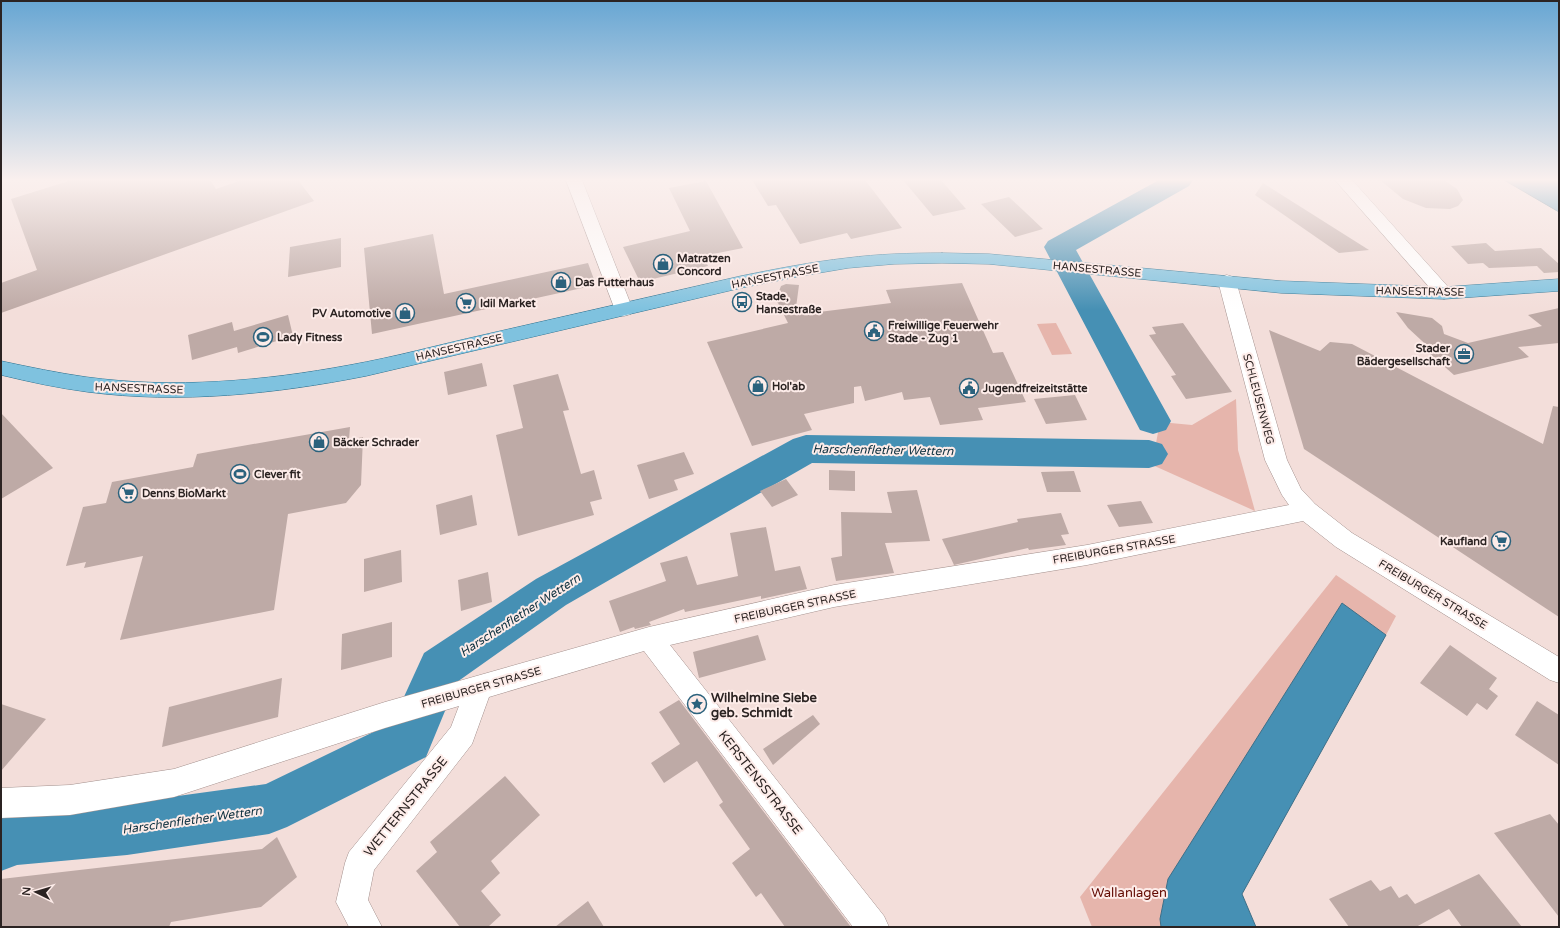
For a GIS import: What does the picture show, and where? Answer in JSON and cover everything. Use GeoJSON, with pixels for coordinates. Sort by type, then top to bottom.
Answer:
{"type":"FeatureCollection","features":[{"type":"Feature","properties":{"kind":"main road","name":"HANSESTRASSE"},"geometry":{"type":"LineString","coordinates":[[1,368],[59,382],[113,388],[171,390],[237,388],[271,384],[351,372],[741,282],[801,270],[848,263],[894,259],[989,259],[1281,287],[1444,293],[1559,285]]}},
{"type":"Feature","properties":{"kind":"street"},"geometry":{"type":"LineString","coordinates":[[591,223],[624,310]]}},
{"type":"Feature","properties":{"kind":"street"},"geometry":{"type":"LineString","coordinates":[[1382,223],[1444,293]]}},
{"type":"Feature","properties":{"kind":"street","name":"SCHLEUSENWEG"},"geometry":{"type":"LineString","coordinates":[[1227,281],[1276,460],[1293,495],[1307,511]]}},
{"type":"Feature","properties":{"kind":"street","name":"FREIBURGER STRASSE"},"geometry":{"type":"LineString","coordinates":[[1,802],[70,800],[174,783],[385,714],[649,638],[834,596],[1087,555],[1307,511],[1344,540],[1559,671]]}},
{"type":"Feature","properties":{"kind":"street","name":"KERSTENSSTRASSE"},"geometry":{"type":"LineString","coordinates":[[649,638],[873,927]]}},
{"type":"Feature","properties":{"kind":"street","name":"WETTERNSTRASSE"},"geometry":{"type":"LineString","coordinates":[[366,927],[352,902],[360,863],[462,735],[479,688]]}},
{"type":"Feature","properties":{"kind":"green space"},"geometry":{"type":"Polygon","coordinates":[[[1056,323],[1072,354],[1052,355],[1037,324],[1056,323]]]}},
{"type":"Feature","properties":{"kind":"green space"},"geometry":{"type":"Polygon","coordinates":[[[1236,399],[1238,450],[1255,511],[1139,459],[1153,459],[1160,422],[1192,425],[1236,399]]]}},
{"type":"Feature","properties":{"kind":"green space","name":"Wallanlagen"},"geometry":{"type":"Polygon","coordinates":[[[1336,575],[1396,616],[1386,635],[1342,604],[1160,919],[1161,927],[1092,927],[1080,897],[1336,575]]]}},
{"type":"Feature","properties":{"kind":"water"},"geometry":{"type":"Polygon","coordinates":[[[1342,603],[1386,635],[1242,894],[1256,927],[1161,927],[1160,919],[1168,879],[1342,603]]]}},
{"type":"Feature","properties":{"kind":"building"},"geometry":{"type":"Polygon","coordinates":[[[20,223],[252,223],[1,313],[1,283],[37,270],[20,223]]]}},
{"type":"Feature","properties":{"kind":"building"},"geometry":{"type":"Polygon","coordinates":[[[686,223],[729,223],[743,248],[703,256],[708,266],[640,282],[623,247],[690,231],[686,223]]]}},
{"type":"Feature","properties":{"kind":"building"},"geometry":{"type":"Polygon","coordinates":[[[787,223],[898,223],[902,228],[851,239],[847,233],[800,244],[787,223]]]}},
{"type":"Feature","properties":{"kind":"building"},"geometry":{"type":"Polygon","coordinates":[[[1001,223],[1037,223],[1043,229],[1015,237],[1001,223]]]}},
{"type":"Feature","properties":{"kind":"building"},"geometry":{"type":"Polygon","coordinates":[[[1296,223],[1327,223],[1369,250],[1339,253],[1296,223]]]}},
{"type":"Feature","properties":{"kind":"building"},"geometry":{"type":"Polygon","coordinates":[[[433,234],[444,294],[588,263],[596,285],[372,334],[364,248],[433,234]]]}},
{"type":"Feature","properties":{"kind":"building"},"geometry":{"type":"Polygon","coordinates":[[[341,238],[341,267],[288,277],[290,247],[341,238]]]}},
{"type":"Feature","properties":{"kind":"building"},"geometry":{"type":"Polygon","coordinates":[[[1486,243],[1495,251],[1541,248],[1559,264],[1559,272],[1544,273],[1537,266],[1489,268],[1483,263],[1468,264],[1451,246],[1486,243]]]}},
{"type":"Feature","properties":{"kind":"building"},"geometry":{"type":"Polygon","coordinates":[[[962,283],[993,353],[1003,352],[1026,402],[978,408],[983,420],[940,425],[930,397],[904,400],[902,392],[865,401],[861,386],[854,387],[854,403],[804,414],[812,430],[752,446],[707,342],[788,323],[776,299],[781,286],[786,284],[799,285],[795,315],[891,303],[886,290],[962,283]]]}},
{"type":"Feature","properties":{"kind":"building"},"geometry":{"type":"Polygon","coordinates":[[[1559,308],[1559,343],[1518,347],[1529,357],[1454,375],[1429,353],[1434,352],[1408,328],[1396,312],[1432,318],[1442,326],[1444,334],[1468,343],[1542,326],[1528,315],[1559,308]]]}},
{"type":"Feature","properties":{"kind":"building"},"geometry":{"type":"Polygon","coordinates":[[[288,315],[293,336],[238,353],[237,347],[192,360],[188,335],[232,322],[234,331],[288,315]]]}},
{"type":"Feature","properties":{"kind":"building"},"geometry":{"type":"Polygon","coordinates":[[[1183,323],[1232,392],[1186,399],[1171,376],[1176,375],[1149,335],[1156,334],[1152,327],[1183,323]]]}},
{"type":"Feature","properties":{"kind":"building","name":"Kaufland"},"geometry":{"type":"Polygon","coordinates":[[[1269,330],[1320,351],[1330,342],[1352,344],[1543,444],[1553,406],[1559,407],[1559,617],[1304,449],[1269,330]]]}},
{"type":"Feature","properties":{"kind":"building"},"geometry":{"type":"Polygon","coordinates":[[[482,363],[487,386],[448,395],[444,372],[482,363]]]}},
{"type":"Feature","properties":{"kind":"building"},"geometry":{"type":"Polygon","coordinates":[[[558,374],[569,410],[563,411],[581,474],[594,470],[602,499],[590,502],[594,515],[518,536],[496,435],[523,428],[513,385],[558,374]]]}},
{"type":"Feature","properties":{"kind":"building"},"geometry":{"type":"Polygon","coordinates":[[[1075,395],[1087,420],[1046,424],[1034,399],[1075,395]]]}},
{"type":"Feature","properties":{"kind":"building"},"geometry":{"type":"Polygon","coordinates":[[[1,413],[53,468],[1,499],[1,413]]]}},
{"type":"Feature","properties":{"kind":"building"},"geometry":{"type":"Polygon","coordinates":[[[350,427],[349,440],[363,437],[361,485],[346,503],[288,514],[274,610],[120,640],[143,556],[84,568],[86,562],[66,566],[83,507],[106,503],[112,482],[193,467],[197,454],[350,427]]]}},
{"type":"Feature","properties":{"kind":"building"},"geometry":{"type":"Polygon","coordinates":[[[684,452],[694,474],[674,480],[678,490],[649,499],[637,465],[684,452]]]}},
{"type":"Feature","properties":{"kind":"building"},"geometry":{"type":"Polygon","coordinates":[[[829,470],[855,471],[855,491],[829,490],[829,470]]]}},
{"type":"Feature","properties":{"kind":"building"},"geometry":{"type":"Polygon","coordinates":[[[1074,471],[1081,492],[1047,492],[1041,472],[1074,471]]]}},
{"type":"Feature","properties":{"kind":"building"},"geometry":{"type":"Polygon","coordinates":[[[786,479],[798,495],[772,507],[760,491],[786,479]]]}},
{"type":"Feature","properties":{"kind":"building"},"geometry":{"type":"Polygon","coordinates":[[[917,490],[930,541],[885,543],[894,573],[836,581],[831,558],[842,556],[841,512],[892,513],[887,492],[917,490]]]}},
{"type":"Feature","properties":{"kind":"building"},"geometry":{"type":"Polygon","coordinates":[[[472,495],[477,525],[440,535],[436,505],[472,495]]]}},
{"type":"Feature","properties":{"kind":"building"},"geometry":{"type":"Polygon","coordinates":[[[1141,501],[1153,523],[1119,527],[1107,505],[1141,501]]]}},
{"type":"Feature","properties":{"kind":"building"},"geometry":{"type":"Polygon","coordinates":[[[1061,513],[1069,534],[1061,535],[1066,545],[1029,550],[1028,548],[954,565],[942,539],[1018,522],[1017,519],[1061,513]]]}},
{"type":"Feature","properties":{"kind":"building"},"geometry":{"type":"Polygon","coordinates":[[[766,527],[775,571],[800,566],[807,589],[761,599],[761,596],[685,612],[684,609],[649,622],[651,625],[635,629],[634,627],[620,632],[609,601],[666,581],[660,563],[687,556],[697,585],[738,576],[730,533],[766,527]]]}},
{"type":"Feature","properties":{"kind":"building"},"geometry":{"type":"Polygon","coordinates":[[[401,550],[402,582],[364,592],[364,559],[401,550]]]}},
{"type":"Feature","properties":{"kind":"building"},"geometry":{"type":"Polygon","coordinates":[[[488,572],[492,602],[461,611],[458,580],[488,572]]]}},
{"type":"Feature","properties":{"kind":"building"},"geometry":{"type":"Polygon","coordinates":[[[392,622],[392,657],[341,670],[342,634],[392,622]]]}},
{"type":"Feature","properties":{"kind":"building"},"geometry":{"type":"Polygon","coordinates":[[[758,635],[766,660],[699,678],[693,652],[758,635]]]}},
{"type":"Feature","properties":{"kind":"building"},"geometry":{"type":"Polygon","coordinates":[[[1450,645],[1497,678],[1489,689],[1498,696],[1487,710],[1477,703],[1467,716],[1420,683],[1450,645]]]}},
{"type":"Feature","properties":{"kind":"building"},"geometry":{"type":"Polygon","coordinates":[[[282,678],[278,717],[162,747],[169,707],[282,678]]]}},
{"type":"Feature","properties":{"kind":"building"},"geometry":{"type":"Polygon","coordinates":[[[679,700],[851,927],[785,927],[761,893],[756,897],[732,863],[750,849],[719,805],[723,802],[697,761],[664,783],[651,763],[680,744],[659,712],[679,700]]]}},
{"type":"Feature","properties":{"kind":"building"},"geometry":{"type":"Polygon","coordinates":[[[1537,701],[1559,715],[1559,765],[1515,735],[1537,701]]]}},
{"type":"Feature","properties":{"kind":"building"},"geometry":{"type":"Polygon","coordinates":[[[1,704],[46,719],[1,771],[1,704]]]}},
{"type":"Feature","properties":{"kind":"building"},"geometry":{"type":"Polygon","coordinates":[[[813,715],[820,724],[773,765],[763,749],[813,715]]]}},
{"type":"Feature","properties":{"kind":"building"},"geometry":{"type":"Polygon","coordinates":[[[505,776],[540,815],[491,861],[500,873],[481,891],[501,915],[488,927],[460,927],[416,871],[437,852],[430,842],[505,776]]]}},
{"type":"Feature","properties":{"kind":"building"},"geometry":{"type":"Polygon","coordinates":[[[1550,814],[1559,825],[1559,917],[1494,833],[1550,814]]]}},
{"type":"Feature","properties":{"kind":"building"},"geometry":{"type":"Polygon","coordinates":[[[277,837],[297,877],[261,907],[171,922],[169,927],[1,927],[1,879],[262,849],[277,837]]]}},
{"type":"Feature","properties":{"kind":"building"},"geometry":{"type":"Polygon","coordinates":[[[1479,874],[1522,927],[1462,927],[1449,909],[1416,927],[1349,927],[1329,899],[1371,880],[1380,891],[1391,886],[1399,898],[1407,894],[1415,904],[1479,874]]]}},
{"type":"Feature","properties":{"kind":"building"},"geometry":{"type":"Polygon","coordinates":[[[588,901],[604,927],[555,927],[588,901]]]}},
{"type":"Feature","properties":{"kind":"waterway","name":"Harschenflether Wettern"},"geometry":{"type":"LineString","coordinates":[[1101,223],[1059,247],[1153,421]]}},
{"type":"Feature","properties":{"kind":"waterway","name":"Harschenflether Wettern"},"geometry":{"type":"LineString","coordinates":[[1,845],[13,839],[127,829],[269,809],[409,740],[440,668],[551,592],[806,449],[1149,454]]}},
{"type":"Feature","properties":{"kind":"place","name":"Matratzen Concord"},"geometry":{"type":"Point","coordinates":[663,264]}},
{"type":"Feature","properties":{"kind":"place","name":"Das Futterhaus"},"geometry":{"type":"Point","coordinates":[561,282]}},
{"type":"Feature","properties":{"kind":"place","name":"Stade, Hansestraße"},"geometry":{"type":"Point","coordinates":[742,302]}},
{"type":"Feature","properties":{"kind":"place","name":"Idil Market"},"geometry":{"type":"Point","coordinates":[466,303]}},
{"type":"Feature","properties":{"kind":"place","name":"PV Automotive"},"geometry":{"type":"Point","coordinates":[405,313]}},
{"type":"Feature","properties":{"kind":"place","name":"Freiwillige Feuerwehr Stade - Zug 1"},"geometry":{"type":"Point","coordinates":[874,331]}},
{"type":"Feature","properties":{"kind":"place","name":"Lady Fitness"},"geometry":{"type":"Point","coordinates":[263,337]}},
{"type":"Feature","properties":{"kind":"place","name":"Stader Bädergesellschaft"},"geometry":{"type":"Point","coordinates":[1464,354]}},
{"type":"Feature","properties":{"kind":"place","name":"Hol'ab"},"geometry":{"type":"Point","coordinates":[758,386]}},
{"type":"Feature","properties":{"kind":"place","name":"Jugendfreizeitstätte"},"geometry":{"type":"Point","coordinates":[969,388]}},
{"type":"Feature","properties":{"kind":"place","name":"Bäcker Schrader"},"geometry":{"type":"Point","coordinates":[319,442]}},
{"type":"Feature","properties":{"kind":"place","name":"Clever fit"},"geometry":{"type":"Point","coordinates":[240,474]}},
{"type":"Feature","properties":{"kind":"place","name":"Denns BioMarkt"},"geometry":{"type":"Point","coordinates":[128,493]}},
{"type":"Feature","properties":{"kind":"place","name":"Kaufland"},"geometry":{"type":"Point","coordinates":[1501,541]}},
{"type":"Feature","properties":{"kind":"place","name":"Wilhelmine Siebe geb. Schmidt"},"geometry":{"type":"Point","coordinates":[697,704]}}]}
